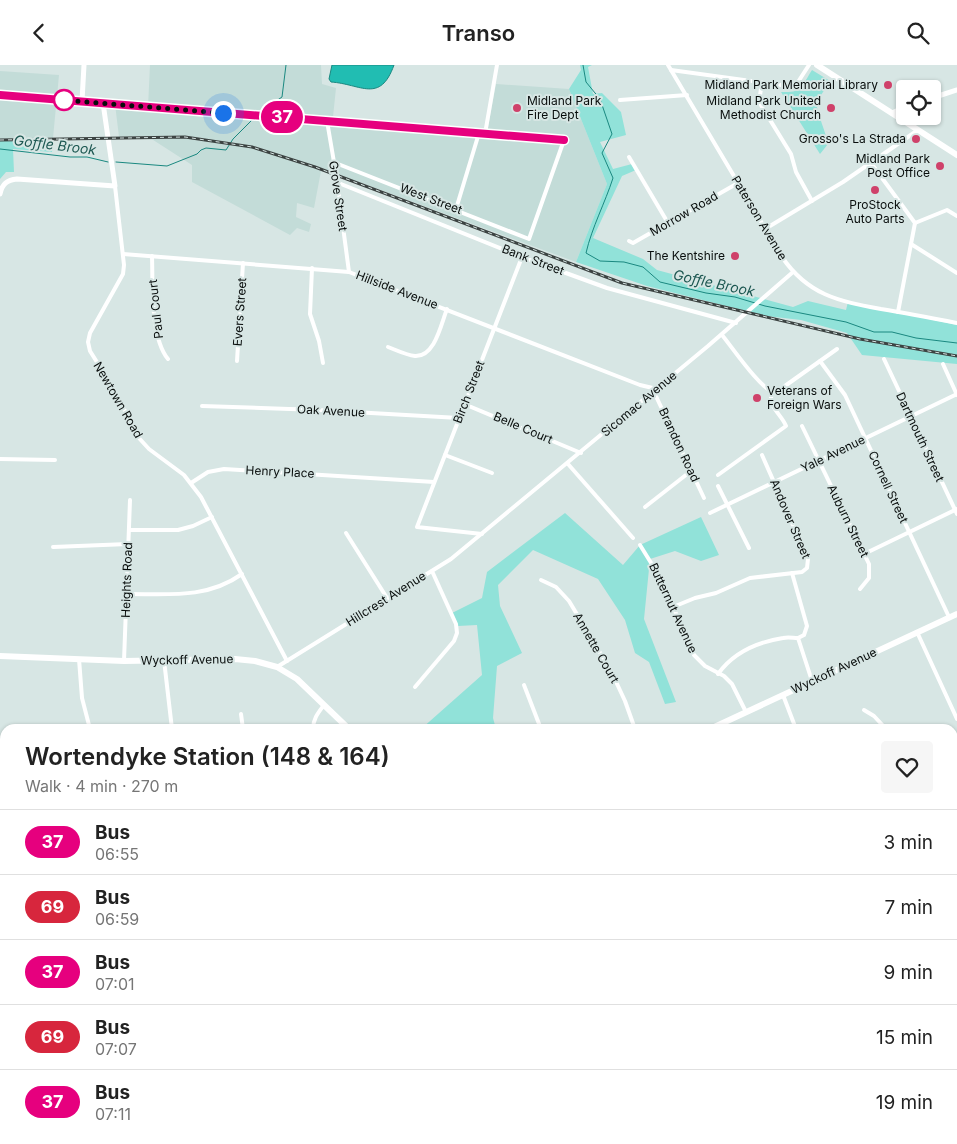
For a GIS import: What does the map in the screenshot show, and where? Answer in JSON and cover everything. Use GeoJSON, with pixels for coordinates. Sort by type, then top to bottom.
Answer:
{"type":"FeatureCollection","features":[{"type":"Feature","properties":{"kind":"main road"},"geometry":{"type":"LineString","coordinates":[[817,65],[957,155]]}},
{"type":"Feature","properties":{"kind":"main road","name":"Wyckoff Avenue"},"geometry":{"type":"LineString","coordinates":[[721,724],[957,614]]}},
{"type":"Feature","properties":{"kind":"main road","name":"Wyckoff Avenue"},"geometry":{"type":"LineString","coordinates":[[0,656],[124,661],[244,659],[267,663],[298,679],[344,724]]}},
{"type":"Feature","properties":{"kind":"street"},"geometry":{"type":"LineString","coordinates":[[82,101],[84,65]]}},
{"type":"Feature","properties":{"kind":"street"},"geometry":{"type":"LineString","coordinates":[[0,95],[485,134],[497,65]]}},
{"type":"Feature","properties":{"kind":"street","name":"Paterson Avenue"},"geometry":{"type":"LineString","coordinates":[[668,65],[765,229],[793,272],[809,285],[834,299],[955,323]]}},
{"type":"Feature","properties":{"kind":"street"},"geometry":{"type":"LineString","coordinates":[[671,70],[792,86],[798,82],[809,65]]}},
{"type":"Feature","properties":{"kind":"street"},"geometry":{"type":"LineString","coordinates":[[762,82],[759,101],[791,154],[796,173],[812,201]]}},
{"type":"Feature","properties":{"kind":"street"},"geometry":{"type":"LineString","coordinates":[[941,95],[957,90]]}},
{"type":"Feature","properties":{"kind":"street"},"geometry":{"type":"LineString","coordinates":[[620,100],[687,95]]}},
{"type":"Feature","properties":{"kind":"street","name":"Newtown Road"},"geometry":{"type":"LineString","coordinates":[[104,103],[124,269],[122,279],[92,328],[89,337],[89,347],[115,391],[138,437],[149,449],[176,468],[191,483],[212,517],[287,661]]}},
{"type":"Feature","properties":{"kind":"street"},"geometry":{"type":"LineString","coordinates":[[892,113],[896,111]]}},
{"type":"Feature","properties":{"kind":"street","name":"Grove Street"},"geometry":{"type":"LineString","coordinates":[[327,121],[349,272]]}},
{"type":"Feature","properties":{"kind":"street"},"geometry":{"type":"LineString","coordinates":[[765,229],[843,182],[918,130]]}},
{"type":"Feature","properties":{"kind":"street"},"geometry":{"type":"LineString","coordinates":[[456,209],[479,133]]}},
{"type":"Feature","properties":{"kind":"street","name":"West Street"},"geometry":{"type":"LineString","coordinates":[[333,162],[529,239],[564,140],[485,134]]}},
{"type":"Feature","properties":{"kind":"street"},"geometry":{"type":"LineString","coordinates":[[629,157],[668,223]]}},
{"type":"Feature","properties":{"kind":"street"},"geometry":{"type":"LineString","coordinates":[[871,163],[915,223],[898,312]]}},
{"type":"Feature","properties":{"kind":"street"},"geometry":{"type":"LineString","coordinates":[[0,194],[3,182],[17,179],[115,186]]}},
{"type":"Feature","properties":{"kind":"street","name":"Bank Street"},"geometry":{"type":"LineString","coordinates":[[336,182],[522,257],[630,295],[736,323]]}},
{"type":"Feature","properties":{"kind":"street","name":"Morrow Road"},"geometry":{"type":"LineString","coordinates":[[629,241],[633,243],[738,183]]}},
{"type":"Feature","properties":{"kind":"street"},"geometry":{"type":"LineString","coordinates":[[915,223],[947,210],[957,216]]}},
{"type":"Feature","properties":{"kind":"street"},"geometry":{"type":"LineString","coordinates":[[911,244],[957,273]]}},
{"type":"Feature","properties":{"kind":"street","name":"Hillside Avenue"},"geometry":{"type":"LineString","coordinates":[[123,254],[349,272],[655,391]]}},
{"type":"Feature","properties":{"kind":"street","name":"Paul Court"},"geometry":{"type":"LineString","coordinates":[[152,257],[156,326],[160,346],[168,359]]}},
{"type":"Feature","properties":{"kind":"street","name":"Birch Street"},"geometry":{"type":"LineString","coordinates":[[482,534],[417,527],[522,257]]}},
{"type":"Feature","properties":{"kind":"street","name":"Evers Street"},"geometry":{"type":"LineString","coordinates":[[237,361],[243,263]]}},
{"type":"Feature","properties":{"kind":"street"},"geometry":{"type":"LineString","coordinates":[[312,268],[310,314],[319,341],[323,363]]}},
{"type":"Feature","properties":{"kind":"street","name":"Sicomac Avenue"},"geometry":{"type":"LineString","coordinates":[[482,534],[722,335],[793,272]]}},
{"type":"Feature","properties":{"kind":"street"},"geometry":{"type":"LineString","coordinates":[[388,347],[412,355],[424,354],[432,346],[446,309]]}},
{"type":"Feature","properties":{"kind":"street"},"geometry":{"type":"LineString","coordinates":[[955,323],[957,317]]}},
{"type":"Feature","properties":{"kind":"street"},"geometry":{"type":"LineString","coordinates":[[722,335],[756,378],[772,393]]}},
{"type":"Feature","properties":{"kind":"street"},"geometry":{"type":"LineString","coordinates":[[772,393],[779,392],[837,349]]}},
{"type":"Feature","properties":{"kind":"street","name":"Dartmouth Street"},"geometry":{"type":"LineString","coordinates":[[884,359],[956,511]]}},
{"type":"Feature","properties":{"kind":"street","name":"Cornell Street"},"geometry":{"type":"LineString","coordinates":[[820,361],[845,395],[949,617]]}},
{"type":"Feature","properties":{"kind":"street"},"geometry":{"type":"LineString","coordinates":[[943,364],[957,394]]}},
{"type":"Feature","properties":{"kind":"street","name":"Brandon Road"},"geometry":{"type":"LineString","coordinates":[[655,391],[704,498]]}},
{"type":"Feature","properties":{"kind":"street"},"geometry":{"type":"LineString","coordinates":[[718,475],[786,426],[772,405],[772,393]]}},
{"type":"Feature","properties":{"kind":"street","name":"Yale Avenue"},"geometry":{"type":"LineString","coordinates":[[710,513],[957,394]]}},
{"type":"Feature","properties":{"kind":"street","name":"Belle Court"},"geometry":{"type":"LineString","coordinates":[[464,404],[581,453]]}},
{"type":"Feature","properties":{"kind":"street","name":"Oak Avenue"},"geometry":{"type":"LineString","coordinates":[[202,406],[327,410],[459,418]]}},
{"type":"Feature","properties":{"kind":"street","name":"Auburn Street"},"geometry":{"type":"LineString","coordinates":[[802,426],[869,564],[867,582],[860,589]]}},
{"type":"Feature","properties":{"kind":"street"},"geometry":{"type":"LineString","coordinates":[[445,455],[492,473]]}},
{"type":"Feature","properties":{"kind":"street","name":"Andover Street"},"geometry":{"type":"LineString","coordinates":[[762,455],[808,559],[808,565],[805,570],[792,573]]}},
{"type":"Feature","properties":{"kind":"street"},"geometry":{"type":"LineString","coordinates":[[0,459],[55,460]]}},
{"type":"Feature","properties":{"kind":"street"},"geometry":{"type":"LineString","coordinates":[[568,464],[633,538]]}},
{"type":"Feature","properties":{"kind":"street","name":"Henry Place"},"geometry":{"type":"LineString","coordinates":[[191,483],[208,472],[224,469],[434,482]]}},
{"type":"Feature","properties":{"kind":"street"},"geometry":{"type":"LineString","coordinates":[[645,507],[691,471]]}},
{"type":"Feature","properties":{"kind":"street"},"geometry":{"type":"LineString","coordinates":[[718,486],[749,548]]}},
{"type":"Feature","properties":{"kind":"street","name":"Heights Road"},"geometry":{"type":"LineString","coordinates":[[124,661],[130,500]]}},
{"type":"Feature","properties":{"kind":"street"},"geometry":{"type":"LineString","coordinates":[[864,554],[956,511]]}},
{"type":"Feature","properties":{"kind":"street"},"geometry":{"type":"LineString","coordinates":[[129,530],[178,530],[193,526],[212,517]]}},
{"type":"Feature","properties":{"kind":"street"},"geometry":{"type":"LineString","coordinates":[[346,533],[387,598]]}},
{"type":"Feature","properties":{"kind":"street","name":"Hillcrest Avenue"},"geometry":{"type":"LineString","coordinates":[[278,667],[451,559],[482,534]]}},
{"type":"Feature","properties":{"kind":"street"},"geometry":{"type":"LineString","coordinates":[[53,547],[128,544]]}},
{"type":"Feature","properties":{"kind":"street","name":"Butternut Avenue"},"geometry":{"type":"LineString","coordinates":[[640,545],[655,566],[694,655],[705,666],[732,684],[746,712]]}},
{"type":"Feature","properties":{"kind":"street"},"geometry":{"type":"LineString","coordinates":[[415,687],[454,641],[457,633],[456,624],[432,571]]}},
{"type":"Feature","properties":{"kind":"street"},"geometry":{"type":"LineString","coordinates":[[127,594],[191,594],[222,586],[242,573]]}},
{"type":"Feature","properties":{"kind":"street"},"geometry":{"type":"LineString","coordinates":[[673,607],[695,598],[716,593],[750,578],[792,573],[807,627],[804,635],[798,638],[782,638],[747,650],[734,657],[718,674]]}},
{"type":"Feature","properties":{"kind":"street","name":"Annette Court"},"geometry":{"type":"LineString","coordinates":[[541,580],[556,587],[569,601],[610,671],[625,701],[633,724]]}},
{"type":"Feature","properties":{"kind":"street"},"geometry":{"type":"LineString","coordinates":[[917,632],[957,719]]}},
{"type":"Feature","properties":{"kind":"street"},"geometry":{"type":"LineString","coordinates":[[798,638],[812,681]]}},
{"type":"Feature","properties":{"kind":"street"},"geometry":{"type":"LineString","coordinates":[[79,659],[82,698],[89,724]]}},
{"type":"Feature","properties":{"kind":"street"},"geometry":{"type":"LineString","coordinates":[[164,660],[171,724]]}},
{"type":"Feature","properties":{"kind":"street"},"geometry":{"type":"LineString","coordinates":[[524,685],[539,724]]}},
{"type":"Feature","properties":{"kind":"street"},"geometry":{"type":"LineString","coordinates":[[783,695],[794,724]]}},
{"type":"Feature","properties":{"kind":"street"},"geometry":{"type":"LineString","coordinates":[[313,724],[324,705]]}},
{"type":"Feature","properties":{"kind":"street"},"geometry":{"type":"LineString","coordinates":[[864,710],[874,716],[881,724]]}},
{"type":"Feature","properties":{"kind":"street"},"geometry":{"type":"LineString","coordinates":[[241,714],[242,724]]}},
{"type":"Feature","properties":{"kind":"shaded area"},"geometry":{"type":"Polygon","coordinates":[[[150,65],[321,65],[322,84],[336,88],[333,117],[384,124],[487,133],[496,84],[569,89],[607,184],[576,262],[362,183],[321,171],[314,208],[297,203],[296,217],[311,224],[309,232],[297,228],[290,235],[192,182],[192,165],[147,136],[119,137],[115,104],[148,107],[150,65]]]}},
{"type":"Feature","properties":{"kind":"shaded area"},"geometry":{"type":"Polygon","coordinates":[[[332,65],[394,65],[389,77],[382,84],[376,88],[369,89],[331,82],[329,79],[332,65]]]}},
{"type":"Feature","properties":{"kind":"shaded area"},"geometry":{"type":"Polygon","coordinates":[[[580,65],[592,65],[588,67],[593,94],[602,93],[621,112],[626,135],[600,142],[613,169],[632,164],[636,170],[622,176],[593,238],[643,259],[657,270],[793,307],[808,301],[846,310],[848,302],[957,325],[957,364],[862,355],[847,333],[801,320],[766,316],[647,286],[576,262],[607,184],[569,89],[581,70],[580,65]]]}},
{"type":"Feature","properties":{"kind":"shaded area"},"geometry":{"type":"Polygon","coordinates":[[[812,70],[830,81],[816,103],[828,144],[820,154],[781,92],[794,91],[801,88],[812,70]]]}},
{"type":"Feature","properties":{"kind":"shaded area"},"geometry":{"type":"Polygon","coordinates":[[[0,71],[59,75],[53,138],[0,140],[0,71]]]}},
{"type":"Feature","properties":{"kind":"shaded area"},"geometry":{"type":"Polygon","coordinates":[[[53,138],[52,152],[13,149],[14,172],[6,172],[0,179],[0,140],[53,138]]]}},
{"type":"Feature","properties":{"kind":"shaded area"},"geometry":{"type":"Polygon","coordinates":[[[565,513],[623,565],[640,545],[701,517],[719,555],[701,561],[675,551],[650,559],[644,619],[676,702],[665,704],[649,662],[635,653],[625,620],[598,579],[533,550],[498,585],[500,606],[522,653],[497,666],[493,718],[495,724],[427,724],[482,675],[477,625],[458,626],[452,613],[482,598],[487,572],[565,513]]]}},
{"type":"Feature","properties":{"kind":"waterway","name":"Goffle Brook"},"geometry":{"type":"LineString","coordinates":[[260,112],[282,97],[286,65]]}},
{"type":"Feature","properties":{"kind":"waterway","name":"Goffle Brook"},"geometry":{"type":"LineString","coordinates":[[583,65],[586,82],[600,99],[612,134],[602,153],[613,178],[586,253],[600,261],[624,262],[643,267],[660,282],[846,322],[874,332],[892,332],[916,338],[957,343]]}},
{"type":"Feature","properties":{"kind":"waterway","name":"Goffle Brook"},"geometry":{"type":"LineString","coordinates":[[116,162],[167,166],[197,154],[206,148],[226,150],[233,139],[251,121]]}},
{"type":"Feature","properties":{"kind":"waterway","name":"Goffle Brook"},"geometry":{"type":"LineString","coordinates":[[0,149],[70,157],[87,157],[108,162]]}},
{"type":"Feature","properties":{"kind":"railway"},"geometry":{"type":"LineString","coordinates":[[0,140],[185,137],[252,147],[315,167],[622,283],[860,339],[957,356]]}},
{"type":"Feature","properties":{"kind":"bus line","name":"37"},"geometry":{"type":"LineString","coordinates":[[0,95],[564,140]]}},
{"type":"Feature","properties":{"kind":"place","name":"Midland Park Memorial Library"},"geometry":{"type":"Point","coordinates":[888,85]}},
{"type":"Feature","properties":{"kind":"place","name":"Midland Park Fire Dept"},"geometry":{"type":"Point","coordinates":[517,108]}},
{"type":"Feature","properties":{"kind":"place","name":"Midland Park United Methodist Church"},"geometry":{"type":"Point","coordinates":[831,108]}},
{"type":"Feature","properties":{"kind":"place","name":"Grosso's La Strada"},"geometry":{"type":"Point","coordinates":[916,139]}},
{"type":"Feature","properties":{"kind":"place","name":"Midland Park Post Office"},"geometry":{"type":"Point","coordinates":[940,166]}},
{"type":"Feature","properties":{"kind":"place","name":"ProStock Auto Parts"},"geometry":{"type":"Point","coordinates":[875,190]}},
{"type":"Feature","properties":{"kind":"place","name":"The Kentshire"},"geometry":{"type":"Point","coordinates":[735,256]}},
{"type":"Feature","properties":{"kind":"place","name":"Veterans of Foreign Wars"},"geometry":{"type":"Point","coordinates":[757,398]}},
{"type":"Feature","properties":{"kind":"route"},"geometry":{"type":"LineString","coordinates":[[64,100],[62,100],[223,113]]}}]}
